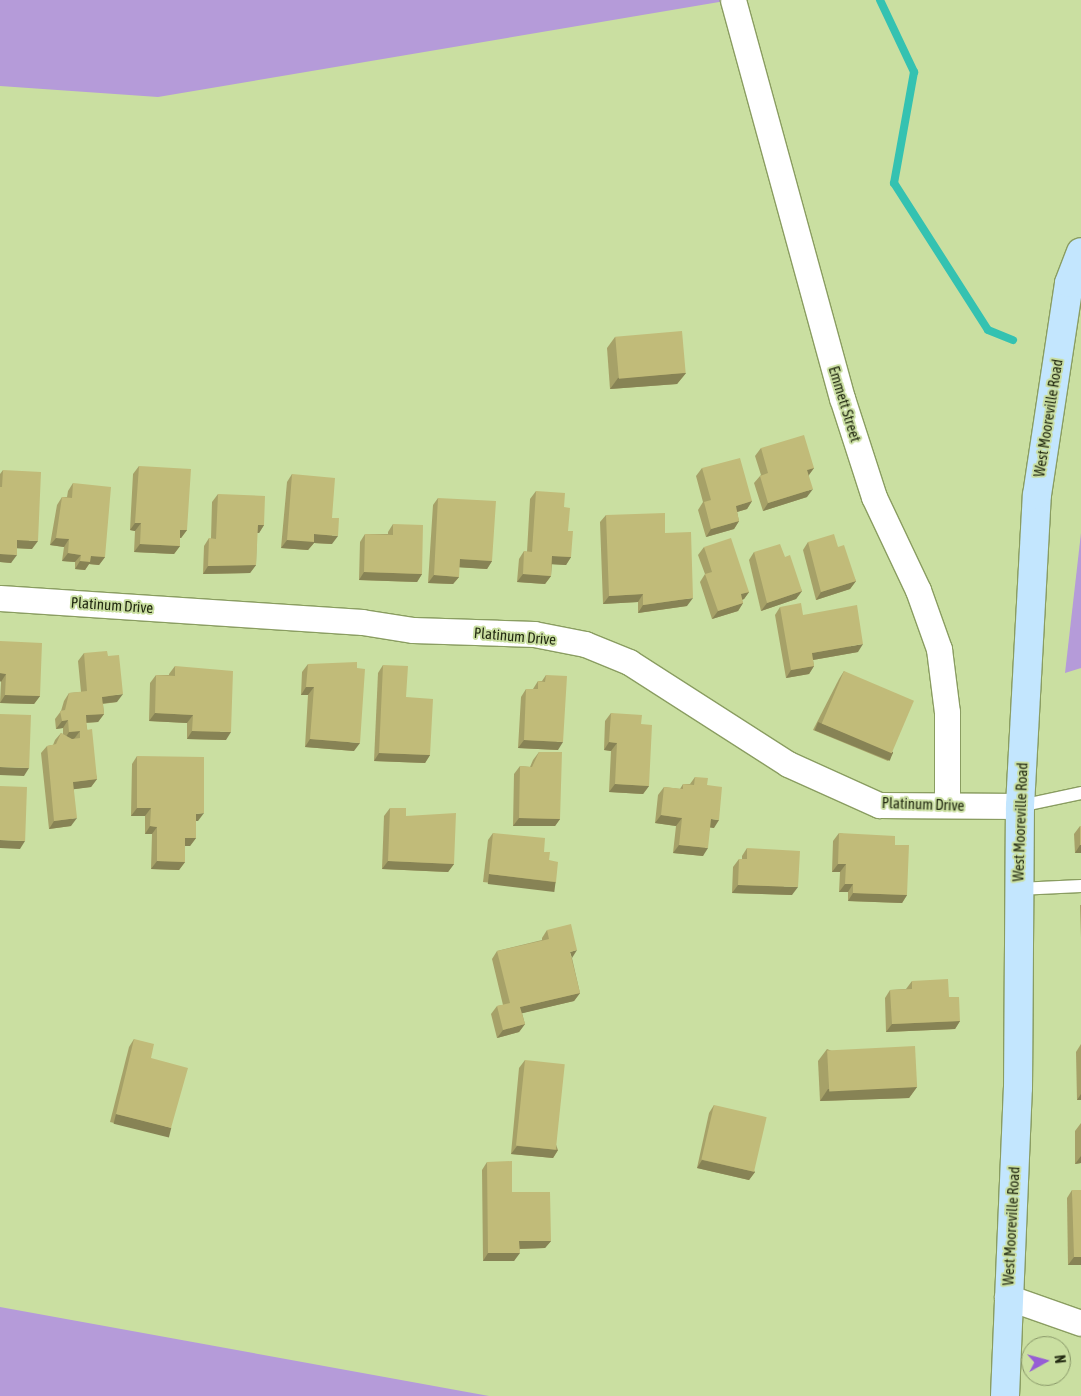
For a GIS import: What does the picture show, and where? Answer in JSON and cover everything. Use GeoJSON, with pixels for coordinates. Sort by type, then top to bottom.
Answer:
{"type":"FeatureCollection","features":[{"type":"Feature","properties":{"kind":"main road","name":"West Mooreville Road"},"geometry":{"type":"LineString","coordinates":[[1005,1396],[1007,1297],[1018,1088],[1020,806],[1036,495],[1069,283],[1081,252]]}},
{"type":"Feature","properties":{"kind":"street","name":"Emmett Street"},"geometry":{"type":"LineString","coordinates":[[734,0],[842,398],[874,497],[918,590],[939,649],[947,712],[947,805]]}},
{"type":"Feature","properties":{"kind":"street","name":"Platinum Drive"},"geometry":{"type":"LineString","coordinates":[[0,598],[362,622],[413,630],[534,634],[585,644],[629,662],[788,764],[879,805],[1020,806]]}},
{"type":"Feature","properties":{"kind":"street"},"geometry":{"type":"LineString","coordinates":[[1007,1297],[1081,1323]]}},
{"type":"Feature","properties":{"kind":"lane"},"geometry":{"type":"LineString","coordinates":[[1020,806],[1081,793]]}},
{"type":"Feature","properties":{"kind":"lane"},"geometry":{"type":"LineString","coordinates":[[1018,889],[1081,886]]}},
{"type":"Feature","properties":{"kind":"shaded area"},"geometry":{"type":"Polygon","coordinates":[[[0,0],[731,0],[158,97],[0,86],[0,0]]]}},
{"type":"Feature","properties":{"kind":"shaded area"},"geometry":{"type":"Polygon","coordinates":[[[1081,533],[1081,668],[1065,673],[1081,533]]]}},
{"type":"Feature","properties":{"kind":"shaded area"},"geometry":{"type":"Polygon","coordinates":[[[0,1307],[489,1396],[0,1396],[0,1307]]]}},
{"type":"Feature","properties":{"kind":"building"},"geometry":{"type":"Polygon","coordinates":[[[682,331],[686,373],[619,379],[615,337],[682,331]]]}},
{"type":"Feature","properties":{"kind":"building"},"geometry":{"type":"Polygon","coordinates":[[[804,435],[814,468],[807,470],[813,489],[768,503],[760,476],[768,473],[761,448],[804,435]]]}},
{"type":"Feature","properties":{"kind":"building"},"geometry":{"type":"Polygon","coordinates":[[[740,458],[752,501],[736,506],[739,521],[711,529],[704,502],[711,500],[702,468],[740,458]]]}},
{"type":"Feature","properties":{"kind":"building"},"geometry":{"type":"Polygon","coordinates":[[[139,466],[191,469],[187,530],[180,530],[180,546],[140,544],[141,523],[135,523],[139,466]]]}},
{"type":"Feature","properties":{"kind":"building"},"geometry":{"type":"Polygon","coordinates":[[[3,470],[41,472],[38,541],[17,540],[17,555],[0,554],[0,487],[2,487],[3,470]]]}},
{"type":"Feature","properties":{"kind":"building"},"geometry":{"type":"Polygon","coordinates":[[[292,474],[335,478],[332,518],[339,518],[338,536],[314,534],[314,542],[287,540],[292,474]]]}},
{"type":"Feature","properties":{"kind":"building"},"geometry":{"type":"Polygon","coordinates":[[[73,483],[111,487],[105,557],[91,556],[90,562],[80,561],[81,555],[68,553],[69,539],[56,538],[62,497],[72,498],[73,483]]]}},
{"type":"Feature","properties":{"kind":"building"},"geometry":{"type":"Polygon","coordinates":[[[536,491],[565,493],[564,507],[570,508],[568,531],[573,531],[571,557],[552,556],[551,576],[523,574],[524,551],[532,552],[536,491]]]}},
{"type":"Feature","properties":{"kind":"building"},"geometry":{"type":"Polygon","coordinates":[[[218,494],[265,496],[264,525],[258,525],[256,565],[208,566],[209,538],[216,539],[218,494]]]}},
{"type":"Feature","properties":{"kind":"building"},"geometry":{"type":"Polygon","coordinates":[[[438,498],[496,501],[492,561],[460,559],[459,577],[434,575],[438,498]]]}},
{"type":"Feature","properties":{"kind":"building"},"geometry":{"type":"Polygon","coordinates":[[[665,513],[665,533],[691,532],[693,598],[643,605],[643,594],[609,596],[606,515],[665,513]]]}},
{"type":"Feature","properties":{"kind":"building"},"geometry":{"type":"Polygon","coordinates":[[[393,524],[423,525],[422,574],[364,572],[365,534],[393,535],[393,524]]]}},
{"type":"Feature","properties":{"kind":"building"},"geometry":{"type":"Polygon","coordinates":[[[834,534],[838,547],[844,545],[856,581],[821,592],[808,542],[834,534]]]}},
{"type":"Feature","properties":{"kind":"building"},"geometry":{"type":"Polygon","coordinates":[[[731,538],[749,592],[741,594],[743,603],[718,611],[705,574],[712,572],[704,547],[731,538]]]}},
{"type":"Feature","properties":{"kind":"building"},"geometry":{"type":"Polygon","coordinates":[[[780,544],[785,557],[790,555],[802,591],[767,603],[754,552],[780,544]]]}},
{"type":"Feature","properties":{"kind":"building"},"geometry":{"type":"Polygon","coordinates":[[[801,603],[803,615],[857,605],[863,644],[812,653],[814,666],[791,670],[780,607],[801,603]]]}},
{"type":"Feature","properties":{"kind":"building"},"geometry":{"type":"Polygon","coordinates":[[[0,641],[42,643],[40,696],[5,695],[6,674],[0,673],[0,641]]]}},
{"type":"Feature","properties":{"kind":"building"},"geometry":{"type":"Polygon","coordinates":[[[107,651],[108,656],[119,655],[123,694],[102,697],[104,714],[86,715],[87,730],[92,729],[97,779],[73,782],[77,818],[54,821],[47,746],[56,744],[61,733],[72,739],[80,738],[80,731],[69,732],[68,720],[62,721],[60,711],[65,710],[69,693],[87,691],[84,653],[107,651]]]}},
{"type":"Feature","properties":{"kind":"building"},"geometry":{"type":"Polygon","coordinates":[[[357,662],[357,668],[365,669],[360,743],[310,739],[314,687],[306,687],[308,664],[357,662]]]}},
{"type":"Feature","properties":{"kind":"building"},"geometry":{"type":"Polygon","coordinates":[[[383,665],[408,666],[406,697],[433,699],[430,755],[379,753],[383,665]]]}},
{"type":"Feature","properties":{"kind":"building"},"geometry":{"type":"Polygon","coordinates":[[[175,666],[233,671],[231,732],[192,731],[193,715],[155,713],[156,675],[175,676],[175,666]]]}},
{"type":"Feature","properties":{"kind":"building"},"geometry":{"type":"Polygon","coordinates":[[[844,671],[914,701],[892,753],[822,723],[844,671]]]}},
{"type":"Feature","properties":{"kind":"building"},"geometry":{"type":"Polygon","coordinates":[[[546,675],[567,676],[563,742],[524,740],[526,689],[538,689],[538,681],[545,682],[546,675]]]}},
{"type":"Feature","properties":{"kind":"building"},"geometry":{"type":"Polygon","coordinates":[[[611,713],[642,715],[641,724],[652,725],[649,786],[615,784],[617,743],[609,742],[611,713]]]}},
{"type":"Feature","properties":{"kind":"building"},"geometry":{"type":"Polygon","coordinates":[[[0,714],[31,715],[29,768],[0,767],[0,714]]]}},
{"type":"Feature","properties":{"kind":"building"},"geometry":{"type":"Polygon","coordinates":[[[539,752],[562,752],[560,819],[519,818],[520,766],[532,767],[539,752]]]}},
{"type":"Feature","properties":{"kind":"building"},"geometry":{"type":"Polygon","coordinates":[[[137,756],[204,757],[204,813],[196,814],[196,838],[185,838],[185,862],[157,861],[157,827],[150,826],[151,808],[137,808],[137,756]]]}},
{"type":"Feature","properties":{"kind":"building"},"geometry":{"type":"Polygon","coordinates":[[[695,777],[708,778],[707,785],[722,787],[719,820],[711,819],[708,848],[679,845],[682,818],[661,815],[664,787],[683,789],[683,784],[694,785],[695,777]]]}},
{"type":"Feature","properties":{"kind":"building"},"geometry":{"type":"Polygon","coordinates":[[[0,786],[27,787],[25,841],[0,840],[0,786]]]}},
{"type":"Feature","properties":{"kind":"building"},"geometry":{"type":"Polygon","coordinates":[[[390,808],[406,808],[406,816],[456,813],[454,864],[388,861],[390,808]]]}},
{"type":"Feature","properties":{"kind":"building"},"geometry":{"type":"Polygon","coordinates":[[[1081,826],[1081,845],[1080,845],[1081,826]]]}},
{"type":"Feature","properties":{"kind":"building"},"geometry":{"type":"Polygon","coordinates":[[[493,833],[545,838],[544,852],[550,852],[549,860],[558,862],[556,882],[489,874],[493,833]]]}},
{"type":"Feature","properties":{"kind":"building"},"geometry":{"type":"Polygon","coordinates":[[[839,833],[895,836],[895,845],[909,845],[907,895],[853,893],[853,884],[845,884],[846,864],[838,864],[839,833]]]}},
{"type":"Feature","properties":{"kind":"building"},"geometry":{"type":"Polygon","coordinates":[[[747,848],[800,851],[798,887],[738,885],[739,859],[747,859],[747,848]]]}},
{"type":"Feature","properties":{"kind":"building"},"geometry":{"type":"Polygon","coordinates":[[[571,924],[577,950],[570,952],[580,993],[520,1007],[525,1024],[503,1030],[497,1006],[510,1003],[497,951],[549,939],[547,930],[571,924]]]}},
{"type":"Feature","properties":{"kind":"building"},"geometry":{"type":"Polygon","coordinates":[[[948,979],[949,997],[959,997],[960,1021],[892,1024],[890,990],[912,989],[912,981],[948,979]]]}},
{"type":"Feature","properties":{"kind":"building"},"geometry":{"type":"Polygon","coordinates":[[[134,1039],[154,1044],[151,1058],[188,1068],[171,1128],[116,1114],[134,1039]]]}},
{"type":"Feature","properties":{"kind":"building"},"geometry":{"type":"Polygon","coordinates":[[[915,1046],[917,1087],[829,1092],[827,1051],[915,1046]]]}},
{"type":"Feature","properties":{"kind":"building"},"geometry":{"type":"Polygon","coordinates":[[[525,1060],[565,1064],[556,1150],[516,1146],[525,1060]]]}},
{"type":"Feature","properties":{"kind":"building"},"geometry":{"type":"Polygon","coordinates":[[[714,1105],[767,1117],[754,1172],[701,1160],[714,1105]]]}},
{"type":"Feature","properties":{"kind":"building"},"geometry":{"type":"Polygon","coordinates":[[[512,1161],[512,1192],[550,1192],[551,1241],[519,1241],[520,1253],[488,1253],[487,1162],[512,1161]]]}},
{"type":"Feature","properties":{"kind":"building"},"geometry":{"type":"Polygon","coordinates":[[[1072,1190],[1081,1190],[1081,1257],[1074,1257],[1072,1190]]]}},
{"type":"Feature","properties":{"kind":"waterway"},"geometry":{"type":"LineString","coordinates":[[880,0],[914,72],[894,183],[988,330],[1013,340]]}}]}
